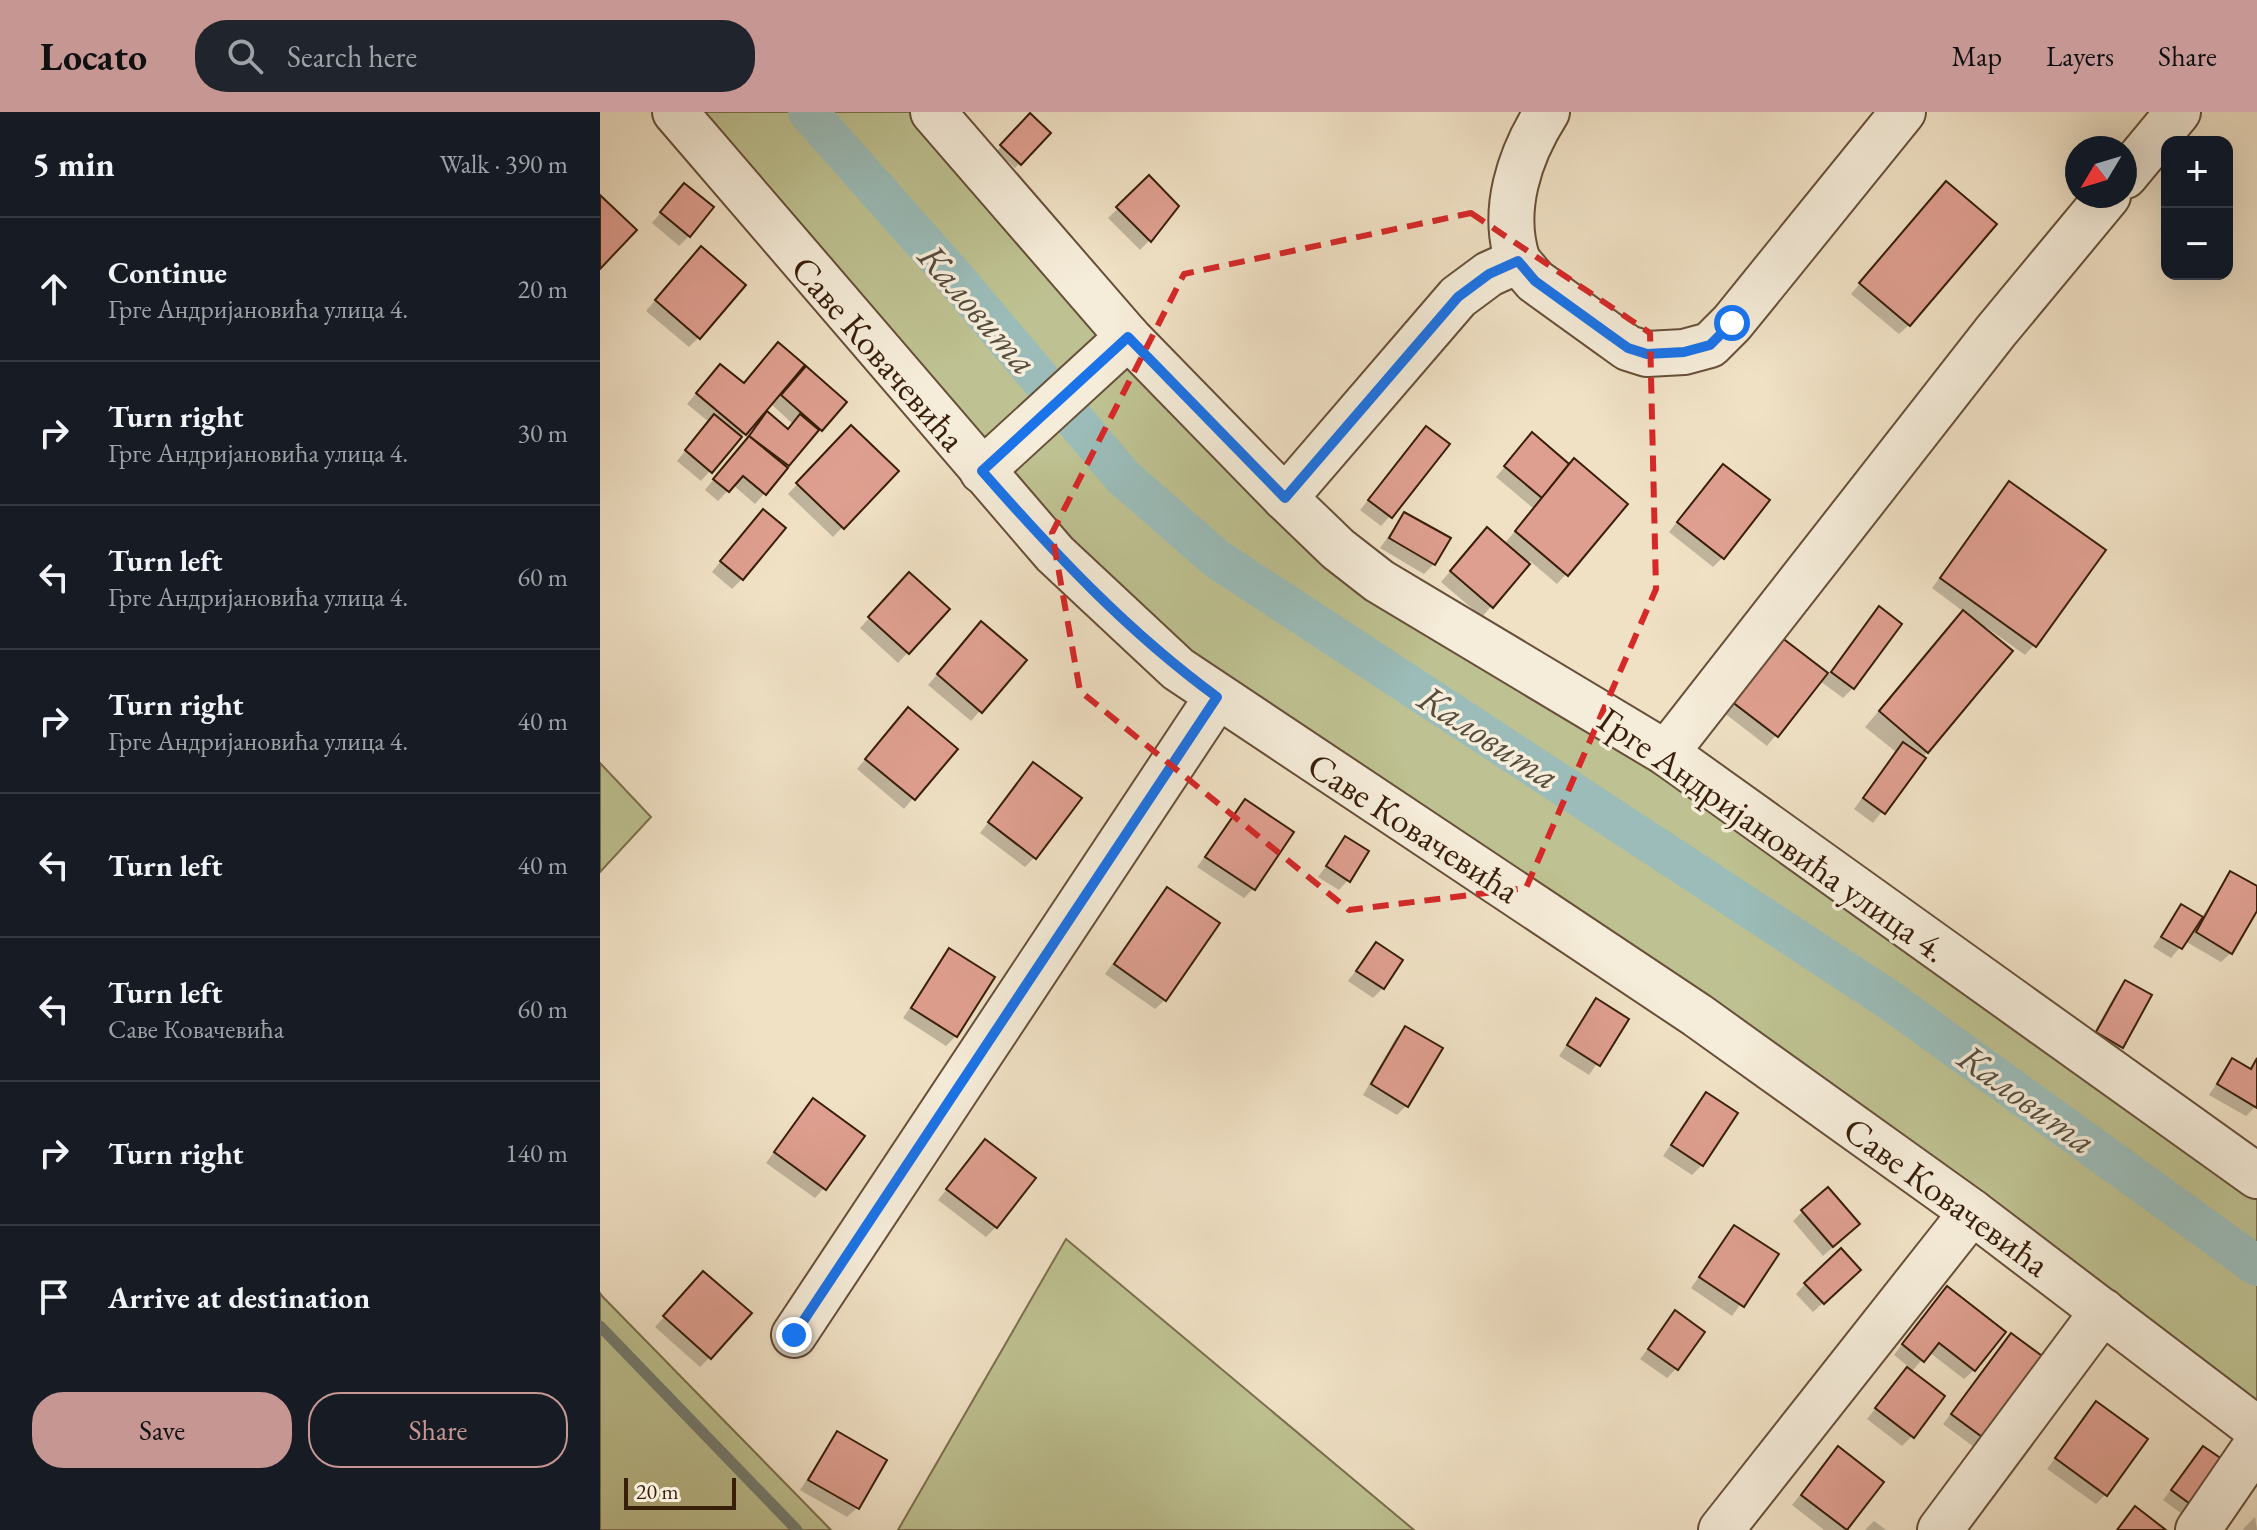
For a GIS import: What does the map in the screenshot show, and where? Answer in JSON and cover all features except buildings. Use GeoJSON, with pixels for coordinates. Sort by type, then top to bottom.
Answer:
{"type":"FeatureCollection","features":[{"type":"Feature","properties":{"kind":"street","name":"Саве Ковачевића"},"geometry":{"type":"LineString","coordinates":[[675,112],[993,459],[1055,554],[1136,633],[1217,697],[1650,982],[1972,1212],[2257,1429]]}},
{"type":"Feature","properties":{"kind":"street","name":"Грге Андријановића улица 4."},"geometry":{"type":"LineString","coordinates":[[933,112],[1128,337],[1338,549],[1379,581],[1666,753],[2257,1176]]}},
{"type":"Feature","properties":{"kind":"street"},"geometry":{"type":"LineString","coordinates":[[1547,112],[1528,149],[1512,202],[1509,236],[1518,261],[1535,281],[1628,348],[1647,354],[1684,352],[1710,345],[1732,323],[1903,112]]}},
{"type":"Feature","properties":{"kind":"street"},"geometry":{"type":"LineString","coordinates":[[2137,162],[2178,112]]}},
{"type":"Feature","properties":{"kind":"street"},"geometry":{"type":"LineString","coordinates":[[1666,753],[1996,331],[2098,208]]}},
{"type":"Feature","properties":{"kind":"street"},"geometry":{"type":"LineString","coordinates":[[1285,498],[1458,297],[1489,274],[1518,261]]}},
{"type":"Feature","properties":{"kind":"street"},"geometry":{"type":"LineString","coordinates":[[993,459],[1128,337]]}},
{"type":"Feature","properties":{"kind":"street"},"geometry":{"type":"LineString","coordinates":[[794,1335],[1217,697]]}},
{"type":"Feature","properties":{"kind":"street"},"geometry":{"type":"LineString","coordinates":[[1721,1530],[1972,1212]]}},
{"type":"Feature","properties":{"kind":"street"},"geometry":{"type":"LineString","coordinates":[[1940,1530],[2103,1311]]}},
{"type":"Feature","properties":{"kind":"street"},"geometry":{"type":"LineString","coordinates":[[2198,1530],[2257,1444]]}},
{"type":"Feature","properties":{"kind":"highlighted area"},"geometry":{"type":"Polygon","coordinates":[[[1471,213],[1650,333],[1656,589],[1526,888],[1349,910],[1080,691],[1052,533],[1184,274],[1471,213]]]}},
{"type":"Feature","properties":{"kind":"green space"},"geometry":{"type":"Polygon","coordinates":[[[687,112],[933,112],[1285,498],[2257,1175],[2257,1430],[1178,668],[687,112]]]}},
{"type":"Feature","properties":{"kind":"green space"},"geometry":{"type":"Polygon","coordinates":[[[600,763],[651,817],[600,872],[600,763]]]}},
{"type":"Feature","properties":{"kind":"green space"},"geometry":{"type":"Polygon","coordinates":[[[1066,1239],[1414,1530],[898,1530],[1066,1239]]]}},
{"type":"Feature","properties":{"kind":"green space"},"geometry":{"type":"Polygon","coordinates":[[[600,1293],[602,1296],[831,1530],[600,1530],[600,1293]]]}},
{"type":"Feature","properties":{"kind":"waterway","name":"Каловита"},"geometry":{"type":"LineString","coordinates":[[808,112],[949,271],[1123,477],[1217,559],[1888,999],[2257,1266]]}},
{"type":"Feature","properties":{"kind":"waterway"},"geometry":{"type":"LineString","coordinates":[[600,1326],[797,1530]]}},
{"type":"Feature","properties":{"kind":"route"},"geometry":{"type":"LineString","coordinates":[[794,1335],[1217,697],[1136,633],[1055,554],[982,471],[1128,337],[1285,498],[1458,297],[1489,274],[1518,261],[1535,281],[1607,333],[1628,348],[1647,354],[1684,352],[1710,345],[1732,323]]}}]}
